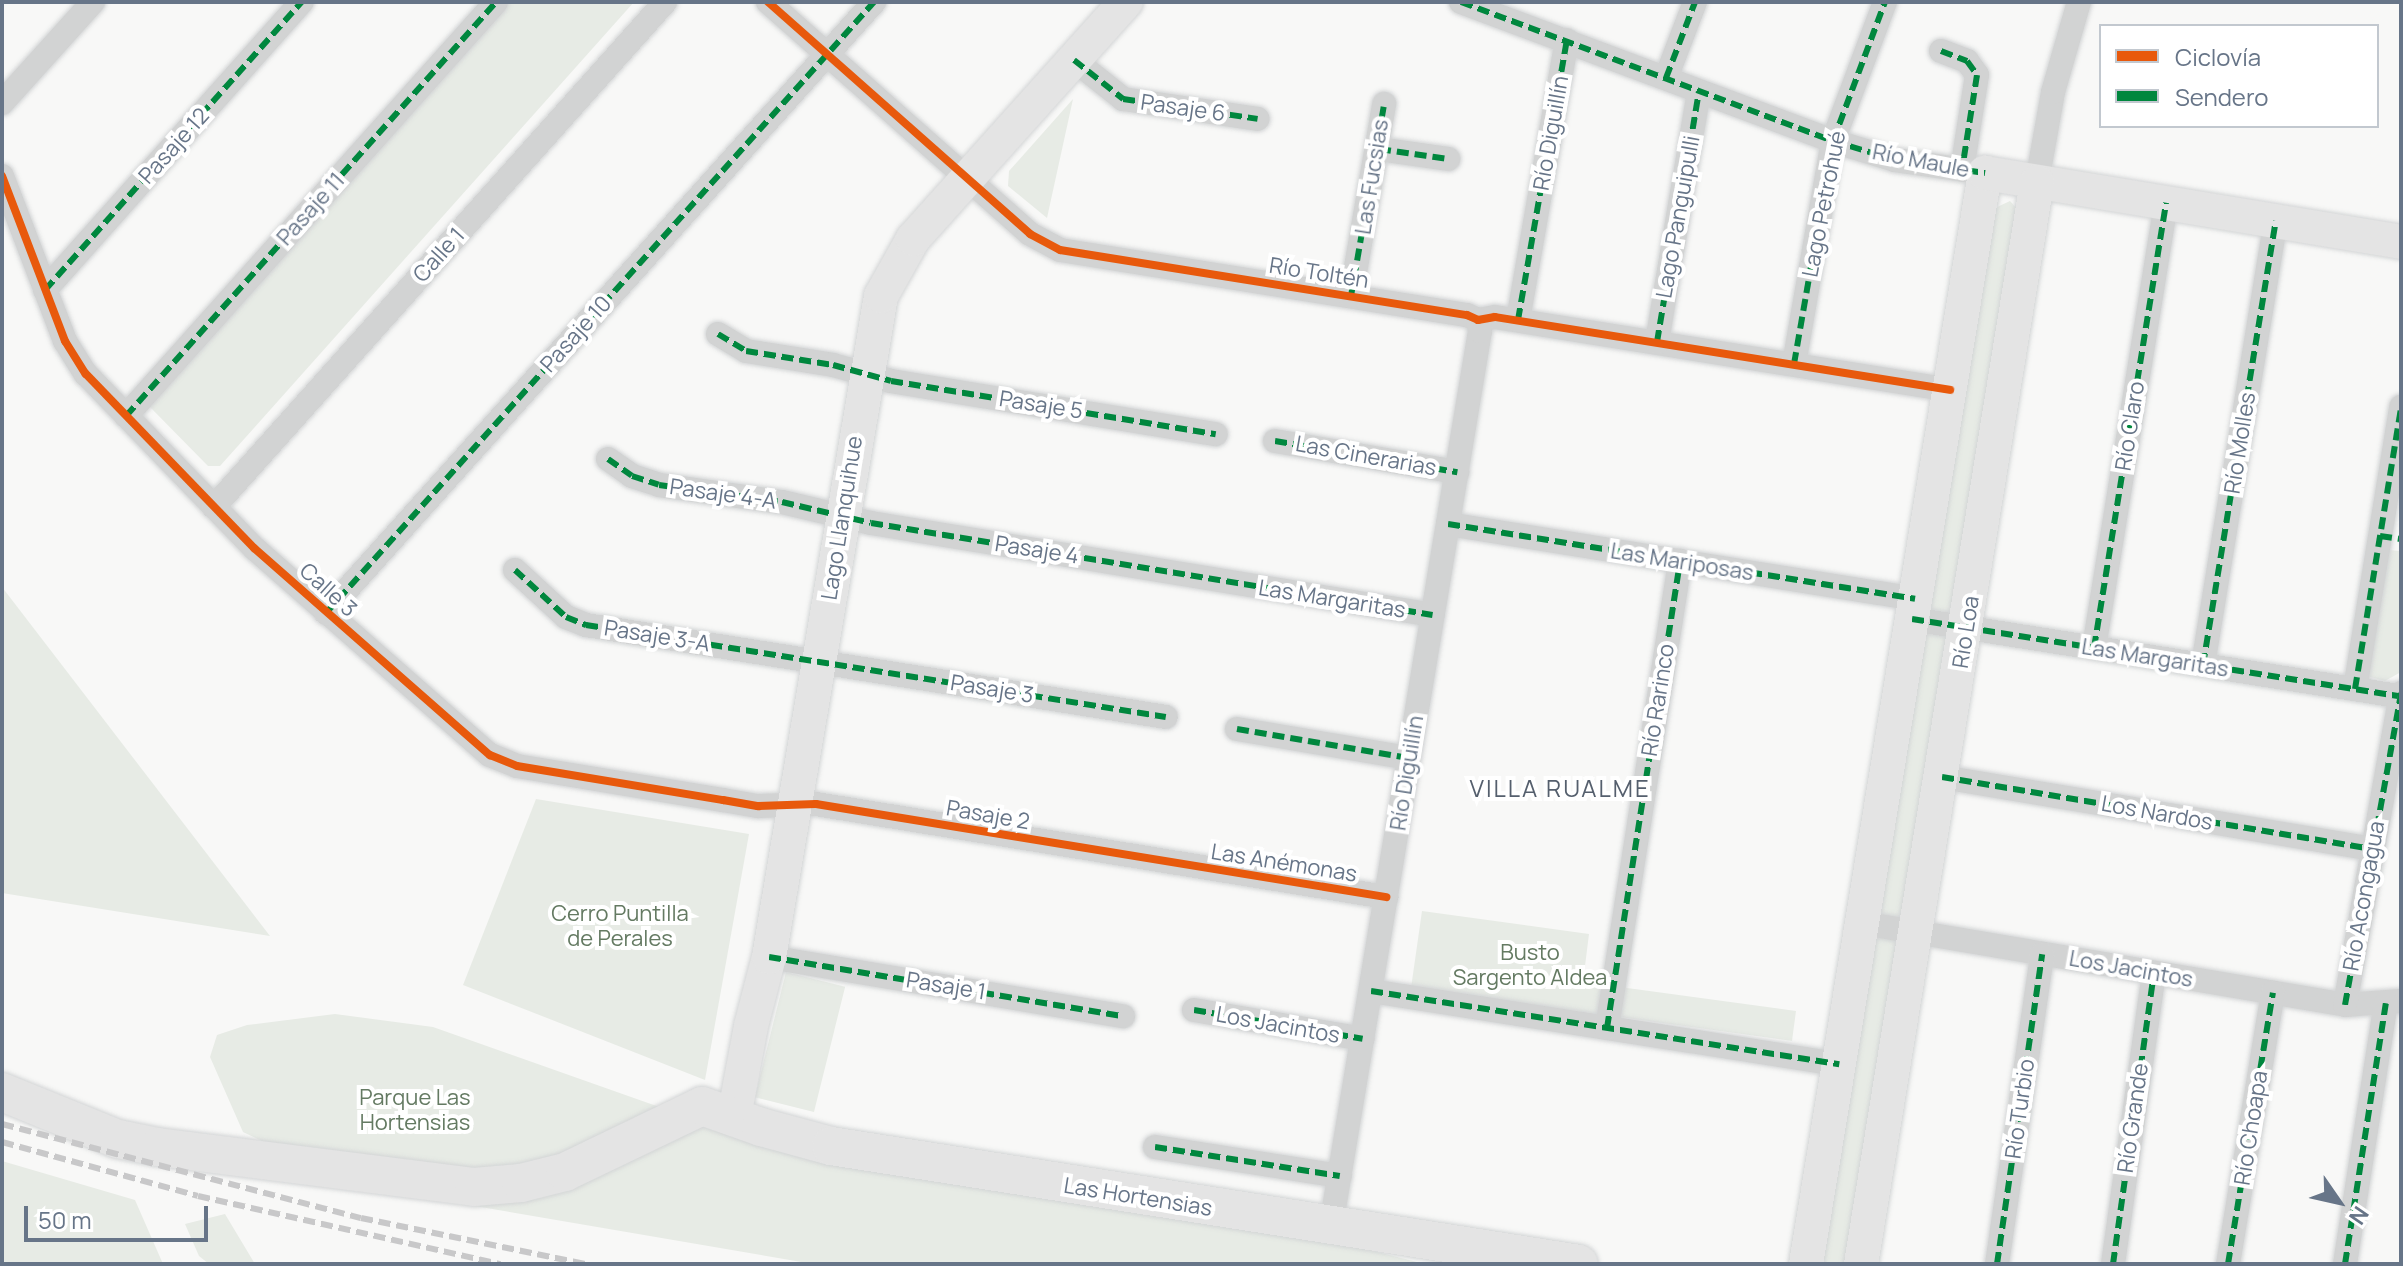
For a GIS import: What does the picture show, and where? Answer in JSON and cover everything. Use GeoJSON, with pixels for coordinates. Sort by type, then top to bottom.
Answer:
{"type":"FeatureCollection","features":[{"type":"Feature","properties":{"kind":"main road"},"geometry":{"type":"LineString","coordinates":[[2,1092],[118,1139],[158,1147],[474,1187],[521,1183],[565,1172],[718,1111]]}},
{"type":"Feature","properties":{"kind":"main road","name":"Las Hortensias"},"geometry":{"type":"LineString","coordinates":[[718,1111],[831,1146],[1579,1264]]}},
{"type":"Feature","properties":{"kind":"street"},"geometry":{"type":"LineString","coordinates":[[2,103],[93,2]]}},
{"type":"Feature","properties":{"kind":"street","name":"Pasaje 12"},"geometry":{"type":"LineString","coordinates":[[45,290],[302,2]]}},
{"type":"Feature","properties":{"kind":"street","name":"Pasaje 11"},"geometry":{"type":"LineString","coordinates":[[126,416],[496,2]]}},
{"type":"Feature","properties":{"kind":"street","name":"Calle 1"},"geometry":{"type":"LineString","coordinates":[[214,507],[665,2]]}},
{"type":"Feature","properties":{"kind":"street","name":"Río Toltén"},"geometry":{"type":"LineString","coordinates":[[768,2],[967,180],[1039,241],[1060,250],[1467,315],[1478,320],[1491,316],[1518,320],[1950,390]]}},
{"type":"Feature","properties":{"kind":"street","name":"Pasaje 10"},"geometry":{"type":"LineString","coordinates":[[326,613],[874,2]]}},
{"type":"Feature","properties":{"kind":"street","name":"Lago Llanquihue"},"geometry":{"type":"LineString","coordinates":[[718,1111],[751,1026],[769,957],[875,317],[889,276],[913,239],[1126,2]]}},
{"type":"Feature","properties":{"kind":"street","name":"Río Maule"},"geometry":{"type":"LineString","coordinates":[[1461,2],[1833,141],[1895,160],[2401,242]]}},
{"type":"Feature","properties":{"kind":"street"},"geometry":{"type":"LineString","coordinates":[[1666,78],[1695,2]]}},
{"type":"Feature","properties":{"kind":"street","name":"Lago Petrohué"},"geometry":{"type":"LineString","coordinates":[[1794,364],[1833,141],[1885,2]]}},
{"type":"Feature","properties":{"kind":"street","name":"Río Loa"},"geometry":{"type":"LineString","coordinates":[[1861,1264],[1967,628],[2037,182],[2053,92],[2079,2]]}},
{"type":"Feature","properties":{"kind":"street","name":"Río Diguillín"},"geometry":{"type":"LineString","coordinates":[[1518,320],[1567,40]]}},
{"type":"Feature","properties":{"kind":"street"},"geometry":{"type":"LineString","coordinates":[[1806,1264],[1950,390],[1973,172],[1977,75],[1967,61],[1941,51]]}},
{"type":"Feature","properties":{"kind":"street","name":"Pasaje 6"},"geometry":{"type":"LineString","coordinates":[[1074,60],[1123,99],[1258,119]]}},
{"type":"Feature","properties":{"kind":"street","name":"Lago Panguipulli"},"geometry":{"type":"LineString","coordinates":[[1657,342],[1699,91]]}},
{"type":"Feature","properties":{"kind":"street","name":"Las Fucsias"},"geometry":{"type":"LineString","coordinates":[[1351,296],[1379,149],[1384,104]]}},
{"type":"Feature","properties":{"kind":"street"},"geometry":{"type":"LineString","coordinates":[[1379,149],[1448,159]]}},
{"type":"Feature","properties":{"kind":"street","name":"Calle 3"},"geometry":{"type":"LineString","coordinates":[[2,176],[70,352],[126,416],[214,507],[326,613],[479,748],[502,761],[758,806],[794,805]]}},
{"type":"Feature","properties":{"kind":"street","name":"Río Claro"},"geometry":{"type":"LineString","coordinates":[[2094,648],[2166,203]]}},
{"type":"Feature","properties":{"kind":"street","name":"Río Molles"},"geometry":{"type":"LineString","coordinates":[[2203,665],[2276,221]]}},
{"type":"Feature","properties":{"kind":"street","name":"Río Diguillín"},"geometry":{"type":"LineString","coordinates":[[1331,1226],[1480,331],[1478,320]]}},
{"type":"Feature","properties":{"kind":"street","name":"Pasaje 5"},"geometry":{"type":"LineString","coordinates":[[718,334],[746,351],[1216,434]]}},
{"type":"Feature","properties":{"kind":"street"},"geometry":{"type":"LineString","coordinates":[[2355,689],[2390,538],[2401,407]]}},
{"type":"Feature","properties":{"kind":"street","name":"Las Cinerarias"},"geometry":{"type":"LineString","coordinates":[[1275,441],[1457,472]]}},
{"type":"Feature","properties":{"kind":"street","name":"Pasaje 4-A"},"geometry":{"type":"LineString","coordinates":[[608,459],[632,476],[659,485],[782,502],[842,516]]}},
{"type":"Feature","properties":{"kind":"street","name":"Pasaje 4"},"geometry":{"type":"LineString","coordinates":[[842,516],[1232,582]]}},
{"type":"Feature","properties":{"kind":"street","name":"Las Mariposas"},"geometry":{"type":"LineString","coordinates":[[1448,524],[1680,561],[1914,609]]}},
{"type":"Feature","properties":{"kind":"street","name":"Río Rarinco"},"geometry":{"type":"LineString","coordinates":[[1607,1028],[1680,561]]}},
{"type":"Feature","properties":{"kind":"street","name":"Pasaje 3-A"},"geometry":{"type":"LineString","coordinates":[[515,570],[566,617],[586,625],[818,661]]}},
{"type":"Feature","properties":{"kind":"street","name":"Las Margaritas"},"geometry":{"type":"LineString","coordinates":[[1232,582],[1433,615]]}},
{"type":"Feature","properties":{"kind":"street","name":"Las Margaritas"},"geometry":{"type":"LineString","coordinates":[[1914,609],[1967,628],[2400,694]]}},
{"type":"Feature","properties":{"kind":"street","name":"Pasaje 3"},"geometry":{"type":"LineString","coordinates":[[818,661],[1166,717]]}},
{"type":"Feature","properties":{"kind":"street","name":"Río Acongagua"},"geometry":{"type":"LineString","coordinates":[[2345,1005],[2400,694]]}},
{"type":"Feature","properties":{"kind":"street"},"geometry":{"type":"LineString","coordinates":[[1237,729],[1409,758]]}},
{"type":"Feature","properties":{"kind":"street","name":"Los Nardos"},"geometry":{"type":"LineString","coordinates":[[1942,777],[2372,849]]}},
{"type":"Feature","properties":{"kind":"street","name":"Pasaje 2"},"geometry":{"type":"LineString","coordinates":[[794,805],[816,804],[1176,865]]}},
{"type":"Feature","properties":{"kind":"street","name":"Las Anémonas"},"geometry":{"type":"LineString","coordinates":[[1176,865],[1386,897]]}},
{"type":"Feature","properties":{"kind":"street","name":"Los Jacintos"},"geometry":{"type":"LineString","coordinates":[[1862,923],[2345,1005],[2394,1002]]}},
{"type":"Feature","properties":{"kind":"street","name":"Río Turbio"},"geometry":{"type":"LineString","coordinates":[[1997,1264],[2042,954]]}},
{"type":"Feature","properties":{"kind":"street","name":"Pasaje 1"},"geometry":{"type":"LineString","coordinates":[[769,957],[1123,1016]]}},
{"type":"Feature","properties":{"kind":"street","name":"Río Grande"},"geometry":{"type":"LineString","coordinates":[[2113,1264],[2154,973]]}},
{"type":"Feature","properties":{"kind":"street"},"geometry":{"type":"LineString","coordinates":[[1371,991],[1839,1064]]}},
{"type":"Feature","properties":{"kind":"street","name":"Río Choapa"},"geometry":{"type":"LineString","coordinates":[[2228,1264],[2273,993]]}},
{"type":"Feature","properties":{"kind":"street"},"geometry":{"type":"LineString","coordinates":[[2345,1264],[2394,1002]]}},
{"type":"Feature","properties":{"kind":"street","name":"Los Jacintos"},"geometry":{"type":"LineString","coordinates":[[1194,1010],[1363,1039]]}},
{"type":"Feature","properties":{"kind":"street"},"geometry":{"type":"LineString","coordinates":[[1155,1147],[1340,1176]]}},
{"type":"Feature","properties":{"kind":"green space"},"geometry":{"type":"Polygon","coordinates":[[[510,2],[634,2],[220,466],[208,466],[149,406],[510,2]]]}},
{"type":"Feature","properties":{"kind":"green space"},"geometry":{"type":"Polygon","coordinates":[[[1073,99],[1047,218],[1008,186],[1009,171],[1073,99]]]}},
{"type":"Feature","properties":{"kind":"green space"},"geometry":{"type":"Polygon","coordinates":[[[2010,201],[2018,210],[1846,1264],[1821,1264],[1995,208],[2010,201]]]}},
{"type":"Feature","properties":{"kind":"green space"},"geometry":{"type":"Polygon","coordinates":[[[2388,550],[2401,551],[2401,672],[2385,681],[2367,676],[2388,550]]]}},
{"type":"Feature","properties":{"kind":"green space"},"geometry":{"type":"Polygon","coordinates":[[[2,587],[270,936],[2,893],[2,587]]]}},
{"type":"Feature","properties":{"kind":"green space","name":"Cerro Puntilla de Perales"},"geometry":{"type":"Polygon","coordinates":[[[536,799],[749,834],[705,1080],[463,985],[536,799]]]}},
{"type":"Feature","properties":{"kind":"green space","name":"Busto Sargento Aldea"},"geometry":{"type":"Polygon","coordinates":[[[1422,911],[1589,934],[1583,982],[1796,1011],[1792,1041],[1411,988],[1422,911]]]}},
{"type":"Feature","properties":{"kind":"green space"},"geometry":{"type":"Polygon","coordinates":[[[786,972],[845,987],[814,1112],[755,1097],[786,972]]]}},
{"type":"Feature","properties":{"kind":"green space","name":"Parque Las Hortensias"},"geometry":{"type":"Polygon","coordinates":[[[335,1014],[433,1027],[792,1154],[1330,1240],[1425,1264],[813,1264],[416,1196],[323,1170],[243,1132],[210,1057],[217,1035],[247,1025],[335,1014]]]}},
{"type":"Feature","properties":{"kind":"green space"},"geometry":{"type":"Polygon","coordinates":[[[2,1161],[135,1200],[163,1264],[2,1264],[2,1161]]]}},
{"type":"Feature","properties":{"kind":"green space"},"geometry":{"type":"Polygon","coordinates":[[[225,1214],[255,1264],[209,1264],[199,1256],[185,1224],[225,1214]]]}},
{"type":"Feature","properties":{"kind":"railway"},"geometry":{"type":"LineString","coordinates":[[2,1124],[361,1218],[586,1264]]}},
{"type":"Feature","properties":{"kind":"railway"},"geometry":{"type":"LineString","coordinates":[[2,1142],[198,1196],[500,1264]]}},
{"type":"Feature","properties":{"kind":"marked path"},"geometry":{"type":"LineString","coordinates":[[45,290],[302,2]]}},
{"type":"Feature","properties":{"kind":"marked path"},"geometry":{"type":"LineString","coordinates":[[126,416],[496,2]]}},
{"type":"Feature","properties":{"kind":"marked path"},"geometry":{"type":"LineString","coordinates":[[326,613],[874,2]]}},
{"type":"Feature","properties":{"kind":"marked path"},"geometry":{"type":"LineString","coordinates":[[1461,2],[1833,141],[1895,160],[1985,173]]}},
{"type":"Feature","properties":{"kind":"marked path"},"geometry":{"type":"LineString","coordinates":[[1666,78],[1695,2]]}},
{"type":"Feature","properties":{"kind":"marked path"},"geometry":{"type":"LineString","coordinates":[[1794,364],[1833,141],[1885,2]]}},
{"type":"Feature","properties":{"kind":"marked path"},"geometry":{"type":"LineString","coordinates":[[1518,320],[1567,40]]}},
{"type":"Feature","properties":{"kind":"marked path"},"geometry":{"type":"LineString","coordinates":[[1941,51],[1967,61],[1977,75],[1962,170]]}},
{"type":"Feature","properties":{"kind":"marked path"},"geometry":{"type":"LineString","coordinates":[[1074,60],[1123,99],[1258,119]]}},
{"type":"Feature","properties":{"kind":"marked path"},"geometry":{"type":"LineString","coordinates":[[1657,342],[1699,91]]}},
{"type":"Feature","properties":{"kind":"marked path"},"geometry":{"type":"LineString","coordinates":[[1351,296],[1384,104]]}},
{"type":"Feature","properties":{"kind":"marked path"},"geometry":{"type":"LineString","coordinates":[[1379,149],[1448,159]]}},
{"type":"Feature","properties":{"kind":"marked path"},"geometry":{"type":"LineString","coordinates":[[2094,648],[2166,203]]}},
{"type":"Feature","properties":{"kind":"marked path"},"geometry":{"type":"LineString","coordinates":[[2203,665],[2276,221]]}},
{"type":"Feature","properties":{"kind":"marked path"},"geometry":{"type":"LineString","coordinates":[[718,334],[746,351],[833,365],[891,381],[1216,434]]}},
{"type":"Feature","properties":{"kind":"marked path"},"geometry":{"type":"LineString","coordinates":[[2355,689],[2401,407]]}},
{"type":"Feature","properties":{"kind":"marked path"},"geometry":{"type":"LineString","coordinates":[[1275,441],[1457,472]]}},
{"type":"Feature","properties":{"kind":"marked path"},"geometry":{"type":"LineString","coordinates":[[608,459],[632,476],[659,485],[782,502],[871,523],[1433,615]]}},
{"type":"Feature","properties":{"kind":"marked path"},"geometry":{"type":"LineString","coordinates":[[1448,524],[1915,599]]}},
{"type":"Feature","properties":{"kind":"marked path"},"geometry":{"type":"LineString","coordinates":[[2380,536],[2401,539]]}},
{"type":"Feature","properties":{"kind":"marked path"},"geometry":{"type":"LineString","coordinates":[[1607,1028],[1680,561]]}},
{"type":"Feature","properties":{"kind":"marked path"},"geometry":{"type":"LineString","coordinates":[[515,570],[566,617],[586,625],[1166,717]]}},
{"type":"Feature","properties":{"kind":"marked path"},"geometry":{"type":"LineString","coordinates":[[1912,619],[2398,696]]}},
{"type":"Feature","properties":{"kind":"marked path"},"geometry":{"type":"LineString","coordinates":[[2345,1005],[2401,693]]}},
{"type":"Feature","properties":{"kind":"marked path"},"geometry":{"type":"LineString","coordinates":[[1237,729],[1409,758]]}},
{"type":"Feature","properties":{"kind":"marked path"},"geometry":{"type":"LineString","coordinates":[[1942,777],[2372,849]]}},
{"type":"Feature","properties":{"kind":"marked path"},"geometry":{"type":"LineString","coordinates":[[1997,1264],[2042,954]]}},
{"type":"Feature","properties":{"kind":"marked path"},"geometry":{"type":"LineString","coordinates":[[769,957],[1123,1016]]}},
{"type":"Feature","properties":{"kind":"marked path"},"geometry":{"type":"LineString","coordinates":[[2113,1264],[2154,973]]}},
{"type":"Feature","properties":{"kind":"marked path"},"geometry":{"type":"LineString","coordinates":[[1371,991],[1839,1064]]}},
{"type":"Feature","properties":{"kind":"marked path"},"geometry":{"type":"LineString","coordinates":[[2228,1264],[2273,993]]}},
{"type":"Feature","properties":{"kind":"marked path"},"geometry":{"type":"LineString","coordinates":[[2345,1264],[2386,1003]]}},
{"type":"Feature","properties":{"kind":"marked path"},"geometry":{"type":"LineString","coordinates":[[1194,1010],[1363,1039]]}},
{"type":"Feature","properties":{"kind":"marked path"},"geometry":{"type":"LineString","coordinates":[[1155,1147],[1340,1176]]}},
{"type":"Feature","properties":{"kind":"cycle path"},"geometry":{"type":"LineString","coordinates":[[768,2],[1030,234],[1060,250],[1467,315],[1478,320],[1495,317],[1950,390]]}},
{"type":"Feature","properties":{"kind":"cycle path"},"geometry":{"type":"LineString","coordinates":[[2,176],[65,341],[86,374],[254,548],[490,755],[517,766],[758,806],[816,804],[1386,897]]}},
{"type":"Feature","properties":{"kind":"district","name":"VILLA RUALME"},"geometry":{"type":"Point","coordinates":[1560,788]}}]}
